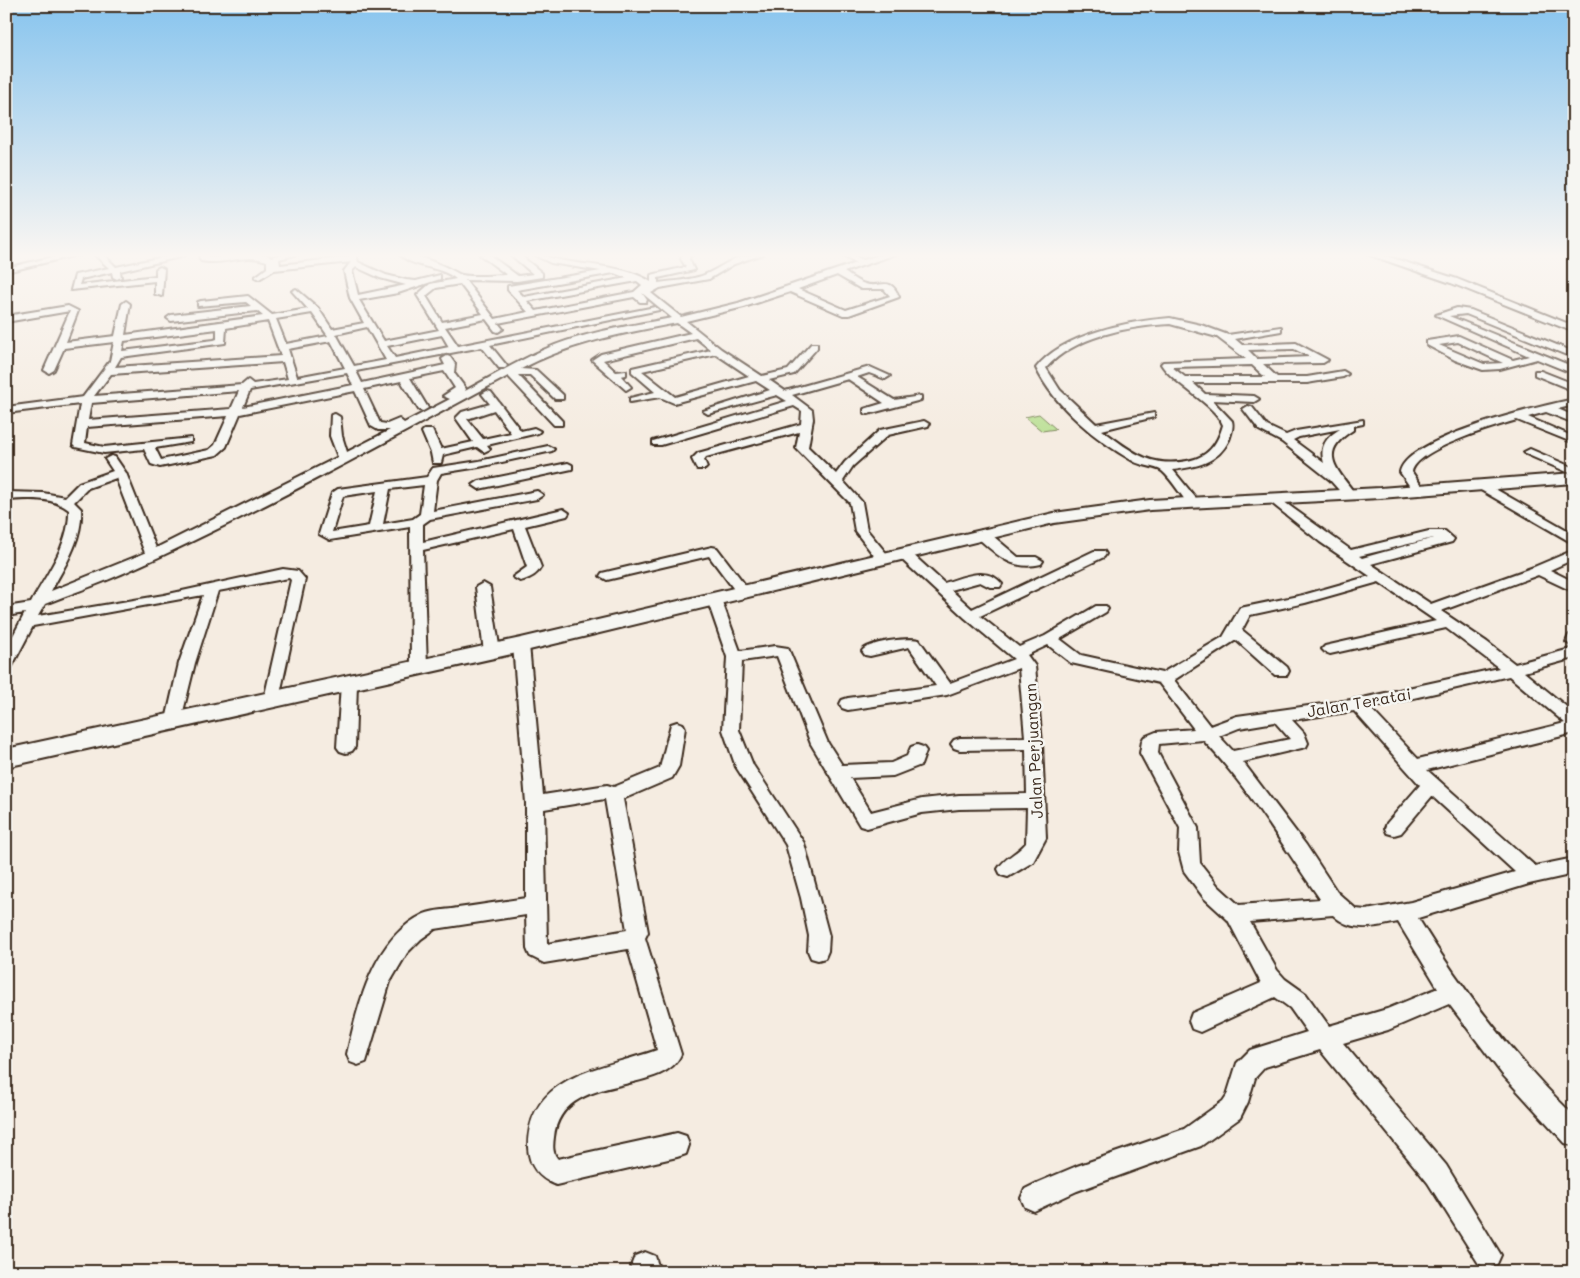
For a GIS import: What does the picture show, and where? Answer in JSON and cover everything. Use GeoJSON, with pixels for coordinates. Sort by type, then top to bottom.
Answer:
{"type":"FeatureCollection","features":[{"type":"Feature","properties":{"kind":"street"},"geometry":{"type":"LineString","coordinates":[[6,319],[45,314]]}},
{"type":"Feature","properties":{"kind":"street"},"geometry":{"type":"LineString","coordinates":[[49,370],[60,346],[70,314]]}},
{"type":"Feature","properties":{"kind":"street"},"geometry":{"type":"LineString","coordinates":[[124,314],[112,363],[87,398],[79,445],[104,450],[188,440]]}},
{"type":"Feature","properties":{"kind":"street"},"geometry":{"type":"LineString","coordinates":[[171,318],[208,314]]}},
{"type":"Feature","properties":{"kind":"street"},"geometry":{"type":"LineString","coordinates":[[265,314],[271,318],[283,347],[292,378]]}},
{"type":"Feature","properties":{"kind":"street"},"geometry":{"type":"LineString","coordinates":[[60,346],[221,326],[294,314]]}},
{"type":"Feature","properties":{"kind":"street"},"geometry":{"type":"LineString","coordinates":[[317,314],[332,335],[378,428],[389,427],[460,389],[449,373],[448,367],[450,364],[442,350]]}},
{"type":"Feature","properties":{"kind":"street"},"geometry":{"type":"LineString","coordinates":[[364,314],[391,360]]}},
{"type":"Feature","properties":{"kind":"street"},"geometry":{"type":"LineString","coordinates":[[433,314],[453,346]]}},
{"type":"Feature","properties":{"kind":"street"},"geometry":{"type":"LineString","coordinates":[[486,314],[505,338]]}},
{"type":"Feature","properties":{"kind":"street"},"geometry":{"type":"LineString","coordinates":[[382,344],[490,319],[534,314]]}},
{"type":"Feature","properties":{"kind":"street"},"geometry":{"type":"LineString","coordinates":[[6,404],[247,386],[484,344],[505,338],[629,314]]}},
{"type":"Feature","properties":{"kind":"street"},"geometry":{"type":"LineString","coordinates":[[442,350],[453,346],[530,335],[631,314]]}},
{"type":"Feature","properties":{"kind":"street"},"geometry":{"type":"LineString","coordinates":[[670,314],[718,351],[795,402],[808,413],[804,427],[802,448],[856,502],[861,532],[884,559]]}},
{"type":"Feature","properties":{"kind":"street"},"geometry":{"type":"LineString","coordinates":[[6,612],[38,604],[152,555],[344,459],[507,369],[565,345],[707,314]]}},
{"type":"Feature","properties":{"kind":"street"},"geometry":{"type":"LineString","coordinates":[[1446,314],[1440,315],[1574,371]]}},
{"type":"Feature","properties":{"kind":"street"},"geometry":{"type":"LineString","coordinates":[[1472,314],[1574,354]]}},
{"type":"Feature","properties":{"kind":"street"},"geometry":{"type":"LineString","coordinates":[[1536,314],[1574,329]]}},
{"type":"Feature","properties":{"kind":"street"},"geometry":{"type":"LineString","coordinates":[[1274,380],[1255,363],[1237,348],[1226,338],[1178,322],[1158,322],[1134,326],[1085,340],[1062,348],[1051,356],[1041,368],[1043,376],[1068,404],[1095,428],[1138,459],[1165,468],[1206,459],[1218,450],[1228,425],[1227,421],[1204,397],[1170,371],[1166,364],[1255,363],[1323,360]]}},
{"type":"Feature","properties":{"kind":"street"},"geometry":{"type":"LineString","coordinates":[[283,347],[371,324]]}},
{"type":"Feature","properties":{"kind":"street"},"geometry":{"type":"LineString","coordinates":[[112,363],[220,342],[223,338],[221,326]]}},
{"type":"Feature","properties":{"kind":"street"},"geometry":{"type":"LineString","coordinates":[[1226,338],[1278,329]]}},
{"type":"Feature","properties":{"kind":"street"},"geometry":{"type":"LineString","coordinates":[[530,335],[541,348]]}},
{"type":"Feature","properties":{"kind":"street"},"geometry":{"type":"LineString","coordinates":[[626,387],[597,360],[696,335]]}},
{"type":"Feature","properties":{"kind":"street"},"geometry":{"type":"LineString","coordinates":[[1512,363],[1459,339],[1430,343],[1484,368],[1512,363],[1538,356]]}},
{"type":"Feature","properties":{"kind":"street"},"geometry":{"type":"LineString","coordinates":[[484,344],[558,423]]}},
{"type":"Feature","properties":{"kind":"street"},"geometry":{"type":"LineString","coordinates":[[634,370],[670,399],[678,399],[791,372],[814,346]]}},
{"type":"Feature","properties":{"kind":"street"},"geometry":{"type":"LineString","coordinates":[[1184,380],[1302,380],[1343,374],[1323,360],[1296,346],[1237,348]]}},
{"type":"Feature","properties":{"kind":"street"},"geometry":{"type":"LineString","coordinates":[[1526,351],[1552,346]]}},
{"type":"Feature","properties":{"kind":"street"},"geometry":{"type":"LineString","coordinates":[[614,375],[718,351]]}},
{"type":"Feature","properties":{"kind":"street"},"geometry":{"type":"LineString","coordinates":[[112,363],[285,359]]}},
{"type":"Feature","properties":{"kind":"street"},"geometry":{"type":"LineString","coordinates":[[82,424],[235,412],[311,398],[357,386],[448,367]]}},
{"type":"Feature","properties":{"kind":"street"},"geometry":{"type":"LineString","coordinates":[[247,386],[349,368]]}},
{"type":"Feature","properties":{"kind":"street"},"geometry":{"type":"LineString","coordinates":[[507,369],[533,372],[559,397]]}},
{"type":"Feature","properties":{"kind":"street"},"geometry":{"type":"LineString","coordinates":[[708,411],[870,370],[885,376]]}},
{"type":"Feature","properties":{"kind":"street"},"geometry":{"type":"LineString","coordinates":[[1538,373],[1574,388]]}},
{"type":"Feature","properties":{"kind":"street"},"geometry":{"type":"LineString","coordinates":[[848,376],[892,404]]}},
{"type":"Feature","properties":{"kind":"street"},"geometry":{"type":"LineString","coordinates":[[405,377],[408,386],[423,408]]}},
{"type":"Feature","properties":{"kind":"street"},"geometry":{"type":"LineString","coordinates":[[148,445],[155,462],[160,464],[213,452],[220,447],[247,386]]}},
{"type":"Feature","properties":{"kind":"street"},"geometry":{"type":"LineString","coordinates":[[634,400],[662,393]]}},
{"type":"Feature","properties":{"kind":"street"},"geometry":{"type":"LineString","coordinates":[[487,394],[518,434]]}},
{"type":"Feature","properties":{"kind":"street"},"geometry":{"type":"LineString","coordinates":[[1204,397],[1254,399]]}},
{"type":"Feature","properties":{"kind":"street"},"geometry":{"type":"LineString","coordinates":[[6,410],[87,398]]}},
{"type":"Feature","properties":{"kind":"street"},"geometry":{"type":"LineString","coordinates":[[868,411],[917,398]]}},
{"type":"Feature","properties":{"kind":"street"},"geometry":{"type":"LineString","coordinates":[[657,443],[795,402]]}},
{"type":"Feature","properties":{"kind":"street"},"geometry":{"type":"LineString","coordinates":[[1419,491],[1406,472],[1410,462],[1426,451],[1495,422],[1574,402]]}},
{"type":"Feature","properties":{"kind":"street"},"geometry":{"type":"LineString","coordinates":[[476,508],[479,485],[485,463],[479,442],[461,418],[466,414],[496,406]]}},
{"type":"Feature","properties":{"kind":"street"},"geometry":{"type":"LineString","coordinates":[[1547,408],[1574,420]]}},
{"type":"Feature","properties":{"kind":"street"},"geometry":{"type":"LineString","coordinates":[[1248,409],[1263,428],[1286,440],[1334,477],[1350,495]]}},
{"type":"Feature","properties":{"kind":"street"},"geometry":{"type":"LineString","coordinates":[[1095,428],[1150,414]]}},
{"type":"Feature","properties":{"kind":"street"},"geometry":{"type":"LineString","coordinates":[[1517,416],[1572,440]]}},
{"type":"Feature","properties":{"kind":"street"},"geometry":{"type":"LineString","coordinates":[[335,418],[336,436],[344,459]]}},
{"type":"Feature","properties":{"kind":"street"},"geometry":{"type":"LineString","coordinates":[[1286,440],[1296,434],[1359,422],[1332,437],[1327,447],[1327,456],[1334,477]]}},
{"type":"Feature","properties":{"kind":"street"},"geometry":{"type":"LineString","coordinates":[[837,481],[849,464],[884,432],[924,424]]}},
{"type":"Feature","properties":{"kind":"street"},"geometry":{"type":"LineString","coordinates":[[719,425],[742,444]]}},
{"type":"Feature","properties":{"kind":"street"},"geometry":{"type":"LineString","coordinates":[[701,467],[698,459],[702,455],[804,427]]}},
{"type":"Feature","properties":{"kind":"street"},"geometry":{"type":"LineString","coordinates":[[437,453],[534,431]]}},
{"type":"Feature","properties":{"kind":"street"},"geometry":{"type":"LineString","coordinates":[[419,667],[416,548],[434,475],[437,453],[428,432]]}},
{"type":"Feature","properties":{"kind":"street"},"geometry":{"type":"LineString","coordinates":[[536,495],[375,529],[330,536],[325,534],[338,493],[384,487],[548,448]]}},
{"type":"Feature","properties":{"kind":"street"},"geometry":{"type":"LineString","coordinates":[[1530,452],[1573,478]]}},
{"type":"Feature","properties":{"kind":"street"},"geometry":{"type":"LineString","coordinates":[[110,459],[120,473],[152,555]]}},
{"type":"Feature","properties":{"kind":"street"},"geometry":{"type":"LineString","coordinates":[[479,485],[568,467]]}},
{"type":"Feature","properties":{"kind":"street"},"geometry":{"type":"LineString","coordinates":[[1165,468],[1193,502]]}},
{"type":"Feature","properties":{"kind":"street"},"geometry":{"type":"LineString","coordinates":[[67,502],[84,484],[120,473]]}},
{"type":"Feature","properties":{"kind":"street"},"geometry":{"type":"LineString","coordinates":[[6,758],[492,652],[744,593],[982,534],[1089,512],[1193,502],[1419,491],[1573,478]]}},
{"type":"Feature","properties":{"kind":"street"},"geometry":{"type":"LineString","coordinates":[[1483,486],[1574,540]]}},
{"type":"Feature","properties":{"kind":"street"},"geometry":{"type":"LineString","coordinates":[[375,529],[384,487]]}},
{"type":"Feature","properties":{"kind":"street"},"geometry":{"type":"LineString","coordinates":[[6,496],[55,499],[67,502],[75,509],[76,522],[38,604],[26,623],[6,664]]}},
{"type":"Feature","properties":{"kind":"street"},"geometry":{"type":"LineString","coordinates":[[1273,498],[1305,524],[1363,557],[1381,577],[1450,622],[1574,722]]}},
{"type":"Feature","properties":{"kind":"street"},"geometry":{"type":"LineString","coordinates":[[416,548],[563,513]]}},
{"type":"Feature","properties":{"kind":"street"},"geometry":{"type":"LineString","coordinates":[[518,523],[534,567],[532,571],[520,577]]}},
{"type":"Feature","properties":{"kind":"street"},"geometry":{"type":"LineString","coordinates":[[982,534],[1015,562],[1027,564],[1036,560]]}},
{"type":"Feature","properties":{"kind":"street"},"geometry":{"type":"LineString","coordinates":[[607,576],[712,552],[744,593]]}},
{"type":"Feature","properties":{"kind":"street"},"geometry":{"type":"LineString","coordinates":[[904,554],[970,615],[1021,657]]}},
{"type":"Feature","properties":{"kind":"street"},"geometry":{"type":"LineString","coordinates":[[970,615],[1099,554]]}},
{"type":"Feature","properties":{"kind":"street"},"geometry":{"type":"LineString","coordinates":[[1432,609],[1539,570],[1574,554]]}},
{"type":"Feature","properties":{"kind":"street"},"geometry":{"type":"LineString","coordinates":[[1539,570],[1574,588]]}},
{"type":"Feature","properties":{"kind":"street"},"geometry":{"type":"LineString","coordinates":[[26,623],[110,609],[283,573],[293,574],[298,578],[272,699]]}},
{"type":"Feature","properties":{"kind":"street"},"geometry":{"type":"LineString","coordinates":[[941,588],[982,577],[996,584]]}},
{"type":"Feature","properties":{"kind":"street"},"geometry":{"type":"LineString","coordinates":[[1164,679],[1228,640],[1236,632],[1239,616],[1245,611],[1305,599],[1381,577]]}},
{"type":"Feature","properties":{"kind":"street"},"geometry":{"type":"LineString","coordinates":[[483,587],[492,652]]}},
{"type":"Feature","properties":{"kind":"street"},"geometry":{"type":"LineString","coordinates":[[174,720],[187,663],[212,588]]}},
{"type":"Feature","properties":{"kind":"street"},"geometry":{"type":"LineString","coordinates":[[714,600],[735,657],[731,730],[745,766],[795,843],[813,904],[819,936],[818,951]]}},
{"type":"Feature","properties":{"kind":"street"},"geometry":{"type":"LineString","coordinates":[[848,704],[946,690],[1021,657],[1101,609]]}},
{"type":"Feature","properties":{"kind":"street"},"geometry":{"type":"LineString","coordinates":[[1330,649],[1450,622]]}},
{"type":"Feature","properties":{"kind":"street"},"geometry":{"type":"LineString","coordinates":[[1236,632],[1280,671]]}},
{"type":"Feature","properties":{"kind":"street"},"geometry":{"type":"LineString","coordinates":[[1050,639],[1076,659],[1164,679],[1207,734],[1230,758],[1300,852],[1337,906],[1345,914],[1354,918],[1363,919],[1402,912],[1574,866]]}},
{"type":"Feature","properties":{"kind":"street"},"geometry":{"type":"LineString","coordinates":[[870,651],[908,642],[914,643],[946,690]]}},
{"type":"Feature","properties":{"kind":"street"},"geometry":{"type":"LineString","coordinates":[[521,645],[535,803],[537,949],[540,954],[635,938]]}},
{"type":"Feature","properties":{"kind":"street"},"geometry":{"type":"LineString","coordinates":[[735,657],[775,651],[783,652],[820,744],[868,821],[931,805],[959,802],[1036,801]]}},
{"type":"Feature","properties":{"kind":"street","name":"Jalan Teratai"},"geometry":{"type":"LineString","coordinates":[[1235,914],[1211,892],[1192,865],[1189,852],[1189,828],[1149,753],[1150,741],[1156,738],[1207,734],[1237,722],[1278,715],[1358,706],[1574,653]]}},
{"type":"Feature","properties":{"kind":"street","name":"Jalan Perjuangan"},"geometry":{"type":"LineString","coordinates":[[1008,868],[1027,857],[1035,846],[1036,801],[1029,670],[1021,657]]}},
{"type":"Feature","properties":{"kind":"street"},"geometry":{"type":"LineString","coordinates":[[346,747],[349,683]]}},
{"type":"Feature","properties":{"kind":"street"},"geometry":{"type":"LineString","coordinates":[[1358,706],[1432,785],[1531,876]]}},
{"type":"Feature","properties":{"kind":"street"},"geometry":{"type":"LineString","coordinates":[[1230,758],[1300,743],[1298,737],[1278,715]]}},
{"type":"Feature","properties":{"kind":"street"},"geometry":{"type":"LineString","coordinates":[[1416,766],[1574,727]]}},
{"type":"Feature","properties":{"kind":"street"},"geometry":{"type":"LineString","coordinates":[[535,803],[607,792],[613,795],[666,773],[670,766],[678,728]]}},
{"type":"Feature","properties":{"kind":"street"},"geometry":{"type":"LineString","coordinates":[[960,744],[1034,743]]}},
{"type":"Feature","properties":{"kind":"street"},"geometry":{"type":"LineString","coordinates":[[837,772],[893,769],[915,760],[917,751]]}},
{"type":"Feature","properties":{"kind":"street"},"geometry":{"type":"LineString","coordinates":[[1394,828],[1407,817],[1418,799],[1432,785]]}},
{"type":"Feature","properties":{"kind":"street"},"geometry":{"type":"LineString","coordinates":[[613,795],[638,932],[635,938],[670,1054],[664,1060],[576,1086],[560,1096],[542,1125],[540,1148],[543,1160],[550,1170],[556,1172],[677,1144]]}},
{"type":"Feature","properties":{"kind":"street"},"geometry":{"type":"LineString","coordinates":[[358,1054],[373,993],[378,982],[404,942],[415,930],[430,921],[536,904]]}},
{"type":"Feature","properties":{"kind":"street"},"geometry":{"type":"LineString","coordinates":[[1337,906],[1235,914],[1269,977],[1277,986],[1298,1001],[1326,1040],[1437,1174],[1488,1255]]}},
{"type":"Feature","properties":{"kind":"street"},"geometry":{"type":"LineString","coordinates":[[1402,912],[1453,992],[1516,1073],[1574,1134]]}},
{"type":"Feature","properties":{"kind":"street"},"geometry":{"type":"LineString","coordinates":[[1200,1020],[1277,986]]}},
{"type":"Feature","properties":{"kind":"street"},"geometry":{"type":"LineString","coordinates":[[1034,1198],[1057,1186],[1188,1140],[1226,1115],[1236,1103],[1241,1092],[1242,1078],[1247,1065],[1258,1058],[1326,1040],[1388,1019],[1453,992]]}},
{"type":"Feature","properties":{"kind":"green space"},"geometry":{"type":"Polygon","coordinates":[[[1039,414],[1056,429],[1042,431],[1025,417],[1039,414]]]}}]}
